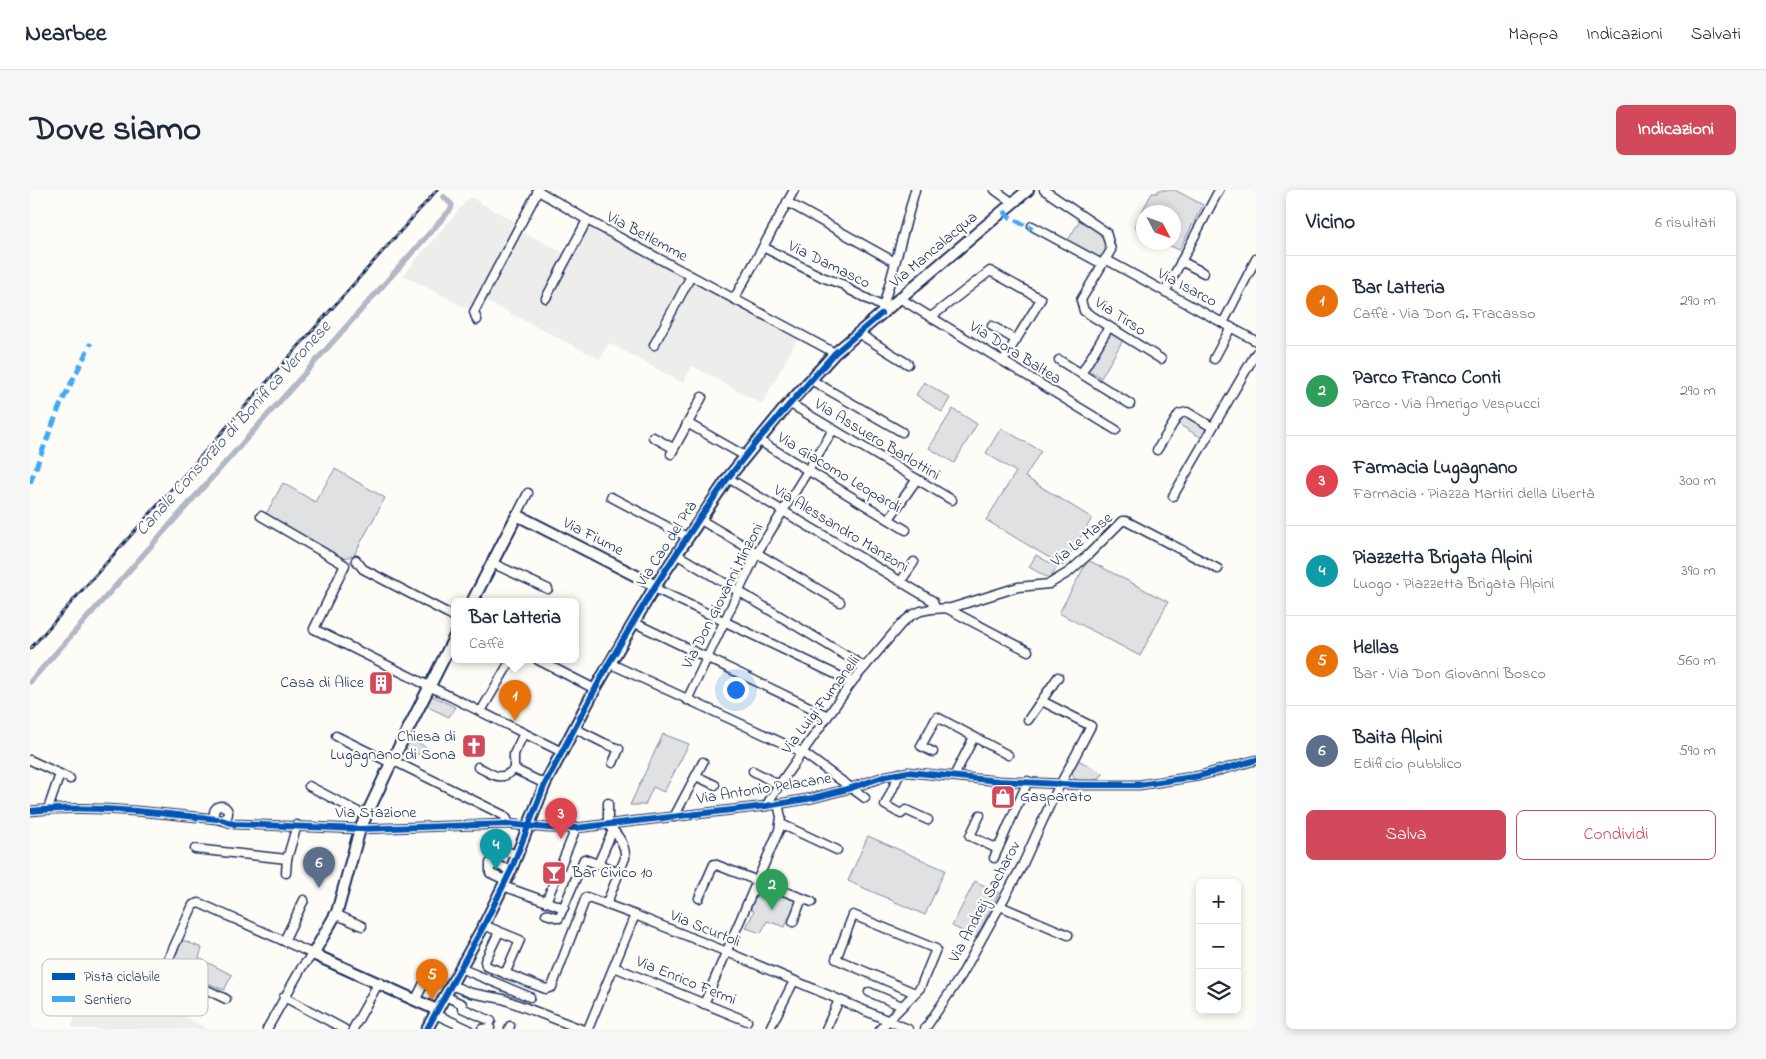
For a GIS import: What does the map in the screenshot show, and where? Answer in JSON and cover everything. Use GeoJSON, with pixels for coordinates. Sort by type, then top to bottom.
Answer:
{"type":"FeatureCollection","features":[{"type":"Feature","properties":{"kind":"main road","name":"Via Mancalacqua"},"geometry":{"type":"LineString","coordinates":[[882,310],[900,299],[1028,190]]}},
{"type":"Feature","properties":{"kind":"main road","name":"Via Cao del Prà"},"geometry":{"type":"LineString","coordinates":[[427,1029],[484,925],[510,870],[545,784],[595,689],[655,587],[699,519],[758,440],[835,353],[882,310]]}},
{"type":"Feature","properties":{"kind":"main road"},"geometry":{"type":"LineString","coordinates":[[474,598],[517,515]]}},
{"type":"Feature","properties":{"kind":"main road","name":"Via Fiume"},"geometry":{"type":"LineString","coordinates":[[517,515],[655,587]]}},
{"type":"Feature","properties":{"kind":"main road"},"geometry":{"type":"LineString","coordinates":[[436,1012],[416,999],[313,954],[335,914],[360,829],[451,644]]}},
{"type":"Feature","properties":{"kind":"street","name":"Via Damasco"},"geometry":{"type":"LineString","coordinates":[[734,300],[794,190]]}},
{"type":"Feature","properties":{"kind":"street"},"geometry":{"type":"LineString","coordinates":[[882,310],[915,190]]}},
{"type":"Feature","properties":{"kind":"street"},"geometry":{"type":"LineString","coordinates":[[995,190],[1013,203]]}},
{"type":"Feature","properties":{"kind":"street"},"geometry":{"type":"LineString","coordinates":[[1044,190],[1106,232],[1110,250],[1104,262]]}},
{"type":"Feature","properties":{"kind":"street"},"geometry":{"type":"LineString","coordinates":[[1166,292],[1219,190]]}},
{"type":"Feature","properties":{"kind":"street","name":"Via Betlemme"},"geometry":{"type":"LineString","coordinates":[[477,320],[474,312],[537,191],[734,300],[835,353]]}},
{"type":"Feature","properties":{"kind":"street"},"geometry":{"type":"LineString","coordinates":[[787,202],[895,262]]}},
{"type":"Feature","properties":{"kind":"street"},"geometry":{"type":"LineString","coordinates":[[546,298],[587,220]]}},
{"type":"Feature","properties":{"kind":"street","name":"Via Isarco"},"geometry":{"type":"LineString","coordinates":[[1032,226],[1166,292],[1256,341]]}},
{"type":"Feature","properties":{"kind":"street","name":"Via Damasco"},"geometry":{"type":"LineString","coordinates":[[763,247],[822,277],[844,285],[882,310]]}},
{"type":"Feature","properties":{"kind":"street"},"geometry":{"type":"LineString","coordinates":[[1223,323],[1256,259]]}},
{"type":"Feature","properties":{"kind":"street"},"geometry":{"type":"LineString","coordinates":[[1181,261],[1204,273]]}},
{"type":"Feature","properties":{"kind":"street","name":"Via Tirso"},"geometry":{"type":"LineString","coordinates":[[1104,262],[1081,300],[1084,311],[1161,359]]}},
{"type":"Feature","properties":{"kind":"street"},"geometry":{"type":"LineString","coordinates":[[931,317],[990,271],[1041,299],[1003,361]]}},
{"type":"Feature","properties":{"kind":"street","name":"Via Betlemme"},"geometry":{"type":"LineString","coordinates":[[654,345],[691,276]]}},
{"type":"Feature","properties":{"kind":"street","name":"Via Dora Baltea"},"geometry":{"type":"LineString","coordinates":[[900,299],[1116,430]]}},
{"type":"Feature","properties":{"kind":"street"},"geometry":{"type":"LineString","coordinates":[[992,326],[1016,340]]}},
{"type":"Feature","properties":{"kind":"street"},"geometry":{"type":"LineString","coordinates":[[1081,374],[1109,327]]}},
{"type":"Feature","properties":{"kind":"street"},"geometry":{"type":"LineString","coordinates":[[1214,359],[1231,327]]}},
{"type":"Feature","properties":{"kind":"street"},"geometry":{"type":"LineString","coordinates":[[858,333],[908,364]]}},
{"type":"Feature","properties":{"kind":"street"},"geometry":{"type":"LineString","coordinates":[[1172,496],[1256,353]]}},
{"type":"Feature","properties":{"kind":"street"},"geometry":{"type":"LineString","coordinates":[[1059,360],[1130,404]]}},
{"type":"Feature","properties":{"kind":"street"},"geometry":{"type":"LineString","coordinates":[[810,380],[902,432]]}},
{"type":"Feature","properties":{"kind":"street"},"geometry":{"type":"LineString","coordinates":[[653,437],[672,451],[702,397]]}},
{"type":"Feature","properties":{"kind":"street","name":"Via Assuero Barlottini"},"geometry":{"type":"LineString","coordinates":[[789,403],[952,500]]}},
{"type":"Feature","properties":{"kind":"street"},"geometry":{"type":"LineString","coordinates":[[1157,450],[1182,412],[1187,412],[1212,427]]}},
{"type":"Feature","properties":{"kind":"street"},"geometry":{"type":"LineString","coordinates":[[687,423],[745,456]]}},
{"type":"Feature","properties":{"kind":"street","name":"Via Don Giovanni Minzoni"},"geometry":{"type":"LineString","coordinates":[[687,700],[757,553],[833,430]]}},
{"type":"Feature","properties":{"kind":"street","name":"Via Giacomo Leopardi"},"geometry":{"type":"LineString","coordinates":[[758,440],[906,530]]}},
{"type":"Feature","properties":{"kind":"street","name":"Via Alessandro Manzoni"},"geometry":{"type":"LineString","coordinates":[[728,478],[933,601],[934,605],[931,609]]}},
{"type":"Feature","properties":{"kind":"street"},"geometry":{"type":"LineString","coordinates":[[889,519],[917,479]]}},
{"type":"Feature","properties":{"kind":"street"},"geometry":{"type":"LineString","coordinates":[[517,515],[528,493]]}},
{"type":"Feature","properties":{"kind":"street"},"geometry":{"type":"LineString","coordinates":[[611,497],[688,537]]}},
{"type":"Feature","properties":{"kind":"street"},"geometry":{"type":"LineString","coordinates":[[261,516],[346,564],[314,629],[562,752]]}},
{"type":"Feature","properties":{"kind":"street"},"geometry":{"type":"LineString","coordinates":[[699,519],[840,602]]}},
{"type":"Feature","properties":{"kind":"street","name":"Via Le Mase"},"geometry":{"type":"LineString","coordinates":[[902,623],[912,615],[931,609],[948,609],[1018,587],[1049,584],[1069,572],[1122,521],[1126,521],[1218,569]]}},
{"type":"Feature","properties":{"kind":"street"},"geometry":{"type":"LineString","coordinates":[[676,554],[866,667]]}},
{"type":"Feature","properties":{"kind":"street"},"geometry":{"type":"LineString","coordinates":[[356,560],[363,569],[451,615]]}},
{"type":"Feature","properties":{"kind":"street"},"geometry":{"type":"LineString","coordinates":[[901,581],[914,562]]}},
{"type":"Feature","properties":{"kind":"street"},"geometry":{"type":"LineString","coordinates":[[492,563],[548,589]]}},
{"type":"Feature","properties":{"kind":"street"},"geometry":{"type":"LineString","coordinates":[[655,587],[852,682]]}},
{"type":"Feature","properties":{"kind":"street"},"geometry":{"type":"LineString","coordinates":[[948,609],[1028,651]]}},
{"type":"Feature","properties":{"kind":"street"},"geometry":{"type":"LineString","coordinates":[[635,623],[828,716]]}},
{"type":"Feature","properties":{"kind":"street","name":"Via Luigi Fumanelli"},"geometry":{"type":"LineString","coordinates":[[766,806],[852,682],[902,623]]}},
{"type":"Feature","properties":{"kind":"street"},"geometry":{"type":"LineString","coordinates":[[481,711],[509,663]]}},
{"type":"Feature","properties":{"kind":"street"},"geometry":{"type":"LineString","coordinates":[[544,663],[595,689]]}},
{"type":"Feature","properties":{"kind":"street"},"geometry":{"type":"LineString","coordinates":[[609,664],[802,752],[865,798]]}},
{"type":"Feature","properties":{"kind":"street"},"geometry":{"type":"LineString","coordinates":[[1028,720],[1058,677]]}},
{"type":"Feature","properties":{"kind":"street","name":"Via Andreij Sacharov"},"geometry":{"type":"LineString","coordinates":[[925,1029],[960,976],[1022,866],[1060,784],[1091,726],[1042,700]]}},
{"type":"Feature","properties":{"kind":"street"},"geometry":{"type":"LineString","coordinates":[[933,752],[921,746],[937,717],[1008,755]]}},
{"type":"Feature","properties":{"kind":"street"},"geometry":{"type":"LineString","coordinates":[[574,728],[618,749],[613,763]]}},
{"type":"Feature","properties":{"kind":"street"},"geometry":{"type":"LineString","coordinates":[[478,767],[498,777],[507,776],[514,769],[514,754],[524,734]]}},
{"type":"Feature","properties":{"kind":"street"},"geometry":{"type":"LineString","coordinates":[[336,736],[504,814],[508,824]]}},
{"type":"Feature","properties":{"kind":"street"},"geometry":{"type":"LineString","coordinates":[[954,776],[974,737]]}},
{"type":"Feature","properties":{"kind":"street"},"geometry":{"type":"LineString","coordinates":[[30,760],[70,779]]}},
{"type":"Feature","properties":{"kind":"street","name":"Via Antonio Pelacane"},"geometry":{"type":"LineString","coordinates":[[529,826],[610,827],[766,806],[813,798],[886,776],[908,772],[999,781],[1139,785],[1199,776],[1256,760]]}},
{"type":"Feature","properties":{"kind":"street"},"geometry":{"type":"LineString","coordinates":[[674,817],[703,762]]}},
{"type":"Feature","properties":{"kind":"street"},"geometry":{"type":"LineString","coordinates":[[514,769],[545,784]]}},
{"type":"Feature","properties":{"kind":"street"},"geometry":{"type":"LineString","coordinates":[[753,771],[779,785]]}},
{"type":"Feature","properties":{"kind":"street"},"geometry":{"type":"LineString","coordinates":[[900,773],[885,805],[900,814],[906,810],[928,820]]}},
{"type":"Feature","properties":{"kind":"street"},"geometry":{"type":"LineString","coordinates":[[48,810],[60,774]]}},
{"type":"Feature","properties":{"kind":"street"},"geometry":{"type":"LineString","coordinates":[[696,776],[715,785]]}},
{"type":"Feature","properties":{"kind":"street"},"geometry":{"type":"LineString","coordinates":[[994,858],[1028,781]]}},
{"type":"Feature","properties":{"kind":"street"},"geometry":{"type":"LineString","coordinates":[[309,786],[366,816]]}},
{"type":"Feature","properties":{"kind":"street"},"geometry":{"type":"LineString","coordinates":[[598,864],[610,827],[608,803]]}},
{"type":"Feature","properties":{"kind":"street"},"geometry":{"type":"LineString","coordinates":[[704,1004],[781,824],[778,804]]}},
{"type":"Feature","properties":{"kind":"street","name":"Via Stazione"},"geometry":{"type":"LineString","coordinates":[[218,816],[219,807],[224,807],[228,812],[247,824]]}},
{"type":"Feature","properties":{"kind":"street","name":"Via Stazione"},"geometry":{"type":"LineString","coordinates":[[30,812],[48,810],[137,810],[192,816],[218,816],[234,824],[360,829],[508,824],[529,826]]}},
{"type":"Feature","properties":{"kind":"street"},"geometry":{"type":"LineString","coordinates":[[218,816],[226,818],[228,812]]}},
{"type":"Feature","properties":{"kind":"street"},"geometry":{"type":"LineString","coordinates":[[980,815],[970,836],[998,849]]}},
{"type":"Feature","properties":{"kind":"street"},"geometry":{"type":"LineString","coordinates":[[781,824],[837,850]]}},
{"type":"Feature","properties":{"kind":"street"},"geometry":{"type":"LineString","coordinates":[[286,873],[287,859],[296,825]]}},
{"type":"Feature","properties":{"kind":"street"},"geometry":{"type":"LineString","coordinates":[[606,905],[625,858],[622,843],[610,827]]}},
{"type":"Feature","properties":{"kind":"street"},"geometry":{"type":"LineString","coordinates":[[546,902],[559,874],[576,828]]}},
{"type":"Feature","properties":{"kind":"street"},"geometry":{"type":"LineString","coordinates":[[500,848],[516,855]]}},
{"type":"Feature","properties":{"kind":"street"},"geometry":{"type":"LineString","coordinates":[[195,849],[287,859]]}},
{"type":"Feature","properties":{"kind":"street"},"geometry":{"type":"LineString","coordinates":[[546,914],[559,918],[584,859],[619,872]]}},
{"type":"Feature","properties":{"kind":"street"},"geometry":{"type":"LineString","coordinates":[[510,870],[490,863],[490,873],[504,882],[546,902],[564,908]]}},
{"type":"Feature","properties":{"kind":"street"},"geometry":{"type":"LineString","coordinates":[[699,898],[714,864],[812,902]]}},
{"type":"Feature","properties":{"kind":"street","name":"Via Scurtoli"},"geometry":{"type":"LineString","coordinates":[[505,974],[546,990],[552,988],[586,897],[727,952],[908,1029]]}},
{"type":"Feature","properties":{"kind":"street"},"geometry":{"type":"LineString","coordinates":[[793,922],[802,898]]}},
{"type":"Feature","properties":{"kind":"street"},"geometry":{"type":"LineString","coordinates":[[284,941],[304,900]]}},
{"type":"Feature","properties":{"kind":"street"},"geometry":{"type":"LineString","coordinates":[[169,959],[193,905],[199,903],[313,954],[302,967],[267,1029]]}},
{"type":"Feature","properties":{"kind":"street"},"geometry":{"type":"LineString","coordinates":[[1000,906],[1068,935]]}},
{"type":"Feature","properties":{"kind":"street"},"geometry":{"type":"LineString","coordinates":[[335,914],[362,926]]}},
{"type":"Feature","properties":{"kind":"street","name":"Via Enrico Fermi"},"geometry":{"type":"LineString","coordinates":[[588,1029],[635,915]]}},
{"type":"Feature","properties":{"kind":"street"},"geometry":{"type":"LineString","coordinates":[[880,1029],[920,988],[936,949],[853,915],[836,959],[915,993]]}},
{"type":"Feature","properties":{"kind":"street"},"geometry":{"type":"LineString","coordinates":[[484,925],[520,940],[505,974],[486,966],[485,961],[498,931]]}},
{"type":"Feature","properties":{"kind":"street","name":"Via Enrico Fermi"},"geometry":{"type":"LineString","coordinates":[[614,967],[747,1021]]}},
{"type":"Feature","properties":{"kind":"street"},"geometry":{"type":"LineString","coordinates":[[460,968],[530,997]]}},
{"type":"Feature","properties":{"kind":"street"},"geometry":{"type":"LineString","coordinates":[[416,999],[430,971]]}},
{"type":"Feature","properties":{"kind":"street"},"geometry":{"type":"LineString","coordinates":[[770,1026],[794,980]]}},
{"type":"Feature","properties":{"kind":"street"},"geometry":{"type":"LineString","coordinates":[[353,1029],[379,982]]}},
{"type":"Feature","properties":{"kind":"street"},"geometry":{"type":"LineString","coordinates":[[451,985],[471,994],[503,999],[581,1029]]}},
{"type":"Feature","properties":{"kind":"street"},"geometry":{"type":"LineString","coordinates":[[208,990],[226,999]]}},
{"type":"Feature","properties":{"kind":"street"},"geometry":{"type":"LineString","coordinates":[[869,992],[902,1006]]}},
{"type":"Feature","properties":{"kind":"street"},"geometry":{"type":"LineString","coordinates":[[445,996],[462,1004],[462,1008],[488,1026]]}},
{"type":"Feature","properties":{"kind":"street"},"geometry":{"type":"LineString","coordinates":[[284,997],[344,1029]]}},
{"type":"Feature","properties":{"kind":"street"},"geometry":{"type":"LineString","coordinates":[[826,1029],[839,1000]]}},
{"type":"Feature","properties":{"kind":"street"},"geometry":{"type":"LineString","coordinates":[[436,1012],[468,1029]]}},
{"type":"Feature","properties":{"kind":"shaded area"},"geometry":{"type":"Polygon","coordinates":[[[1159,190],[1175,190],[1203,205],[1181,246],[1181,205],[1145,205],[1152,193],[1157,193],[1159,190]]]}},
{"type":"Feature","properties":{"kind":"shaded area"},"geometry":{"type":"Polygon","coordinates":[[[470,197],[517,223],[519,230],[566,254],[591,226],[798,338],[762,404],[692,366],[683,383],[609,343],[600,359],[484,300],[472,311],[403,275],[470,197]]]}},
{"type":"Feature","properties":{"kind":"shaded area"},"geometry":{"type":"Polygon","coordinates":[[[1080,220],[1100,234],[1107,249],[1103,256],[1095,258],[1067,242],[1080,220]]]}},
{"type":"Feature","properties":{"kind":"shaded area"},"geometry":{"type":"Polygon","coordinates":[[[1111,333],[1123,340],[1101,378],[1089,370],[1111,333]]]}},
{"type":"Feature","properties":{"kind":"shaded area"},"geometry":{"type":"Polygon","coordinates":[[[924,382],[950,398],[942,412],[916,395],[924,382]]]}},
{"type":"Feature","properties":{"kind":"shaded area"},"geometry":{"type":"Polygon","coordinates":[[[953,409],[977,424],[954,463],[929,448],[953,409]]]}},
{"type":"Feature","properties":{"kind":"shaded area"},"geometry":{"type":"Polygon","coordinates":[[[1186,416],[1205,427],[1206,431],[1202,438],[1178,424],[1182,417],[1186,416]]]}},
{"type":"Feature","properties":{"kind":"shaded area"},"geometry":{"type":"Polygon","coordinates":[[[1001,428],[1041,451],[1025,477],[1092,518],[1063,566],[986,520],[1016,472],[986,453],[1001,428]]]}},
{"type":"Feature","properties":{"kind":"shaded area"},"geometry":{"type":"Polygon","coordinates":[[[335,469],[385,498],[354,555],[343,559],[266,514],[283,483],[315,502],[335,469]]]}},
{"type":"Feature","properties":{"kind":"shaded area"},"geometry":{"type":"Polygon","coordinates":[[[1036,555],[1057,567],[1050,579],[1029,567],[1036,555]]]}},
{"type":"Feature","properties":{"kind":"shaded area"},"geometry":{"type":"Polygon","coordinates":[[[1088,560],[1168,602],[1140,656],[1059,613],[1088,560]]]}},
{"type":"Feature","properties":{"kind":"shaded area"},"geometry":{"type":"Polygon","coordinates":[[[431,695],[455,707],[449,717],[426,706],[431,695]]]}},
{"type":"Feature","properties":{"kind":"shaded area"},"geometry":{"type":"Polygon","coordinates":[[[663,734],[689,744],[664,792],[653,787],[645,805],[630,805],[663,734]]]}},
{"type":"Feature","properties":{"kind":"shaded area"},"geometry":{"type":"Polygon","coordinates":[[[409,739],[426,747],[421,756],[405,748],[409,739]]]}},
{"type":"Feature","properties":{"kind":"shaded area"},"geometry":{"type":"Polygon","coordinates":[[[1078,760],[1104,774],[1094,781],[1077,781],[1072,772],[1078,760]]]}},
{"type":"Feature","properties":{"kind":"shaded area"},"geometry":{"type":"Polygon","coordinates":[[[868,836],[945,870],[925,915],[848,881],[868,836]]]}},
{"type":"Feature","properties":{"kind":"shaded area"},"geometry":{"type":"Polygon","coordinates":[[[975,881],[999,893],[976,938],[952,926],[975,881]]]}},
{"type":"Feature","properties":{"kind":"shaded area"},"geometry":{"type":"Polygon","coordinates":[[[764,886],[797,900],[785,927],[767,921],[761,933],[746,928],[754,911],[750,909],[759,889],[764,886]]]}},
{"type":"Feature","properties":{"kind":"shaded area"},"geometry":{"type":"Polygon","coordinates":[[[182,940],[202,948],[199,958],[201,959],[174,959],[182,940]]]}},
{"type":"Feature","properties":{"kind":"shaded area"},"geometry":{"type":"Polygon","coordinates":[[[208,963],[232,975],[224,990],[208,983],[208,963]]]}},
{"type":"Feature","properties":{"kind":"shaded area"},"geometry":{"type":"Polygon","coordinates":[[[75,1016],[183,1016],[208,1029],[76,1029],[71,1026],[75,1016]]]}},
{"type":"Feature","properties":{"kind":"waterway","name":"Canale Consorzio di Bonifica Veronese"},"geometry":{"type":"LineString","coordinates":[[30,682],[451,209],[452,205],[444,197]]}},
{"type":"Feature","properties":{"kind":"railway"},"geometry":{"type":"LineString","coordinates":[[30,649],[437,190]]}},
{"type":"Feature","properties":{"kind":"marked path"},"geometry":{"type":"LineString","coordinates":[[1004,211],[1008,216],[1030,228],[1032,226]]}},
{"type":"Feature","properties":{"kind":"marked path"},"geometry":{"type":"LineString","coordinates":[[30,483],[59,408],[91,343]]}},
{"type":"Feature","properties":{"kind":"cycle path"},"geometry":{"type":"LineString","coordinates":[[427,1029],[484,925],[511,870],[545,784],[609,663],[654,588],[699,519],[758,440],[835,353],[881,314]]}},
{"type":"Feature","properties":{"kind":"cycle path"},"geometry":{"type":"LineString","coordinates":[[222,820],[234,824],[360,829],[508,824],[548,828],[576,828],[766,806],[813,798],[886,776],[908,772],[999,781],[1081,785],[1139,785],[1199,776],[1256,760]]}},
{"type":"Feature","properties":{"kind":"cycle path"},"geometry":{"type":"LineString","coordinates":[[30,811],[77,808],[101,809],[217,819]]}},
{"type":"Feature","properties":{"kind":"place","name":"Casa di Alice"},"geometry":{"type":"Point","coordinates":[381,683]}},
{"type":"Feature","properties":{"kind":"place","name":"Bar Latteria"},"geometry":{"type":"Point","coordinates":[515,721]}},
{"type":"Feature","properties":{"kind":"place","name":"Chiesa di Lugagnano di Sona"},"geometry":{"type":"Point","coordinates":[474,746]}},
{"type":"Feature","properties":{"kind":"place","name":"Gasparato"},"geometry":{"type":"Point","coordinates":[1003,797]}},
{"type":"Feature","properties":{"kind":"place","name":"Farmacia Lugagnano"},"geometry":{"type":"Point","coordinates":[561,839]}},
{"type":"Feature","properties":{"kind":"place","name":"Piazzetta Brigata Alpini"},"geometry":{"type":"Point","coordinates":[496,870]}},
{"type":"Feature","properties":{"kind":"place","name":"Bar Civico 10"},"geometry":{"type":"Point","coordinates":[554,873]}},
{"type":"Feature","properties":{"kind":"place","name":"Baita Alpini"},"geometry":{"type":"Point","coordinates":[319,888]}},
{"type":"Feature","properties":{"kind":"place","name":"Parco Franco Conti"},"geometry":{"type":"Point","coordinates":[772,910]}},
{"type":"Feature","properties":{"kind":"place","name":"Hellas"},"geometry":{"type":"Point","coordinates":[432,1000]}}]}
